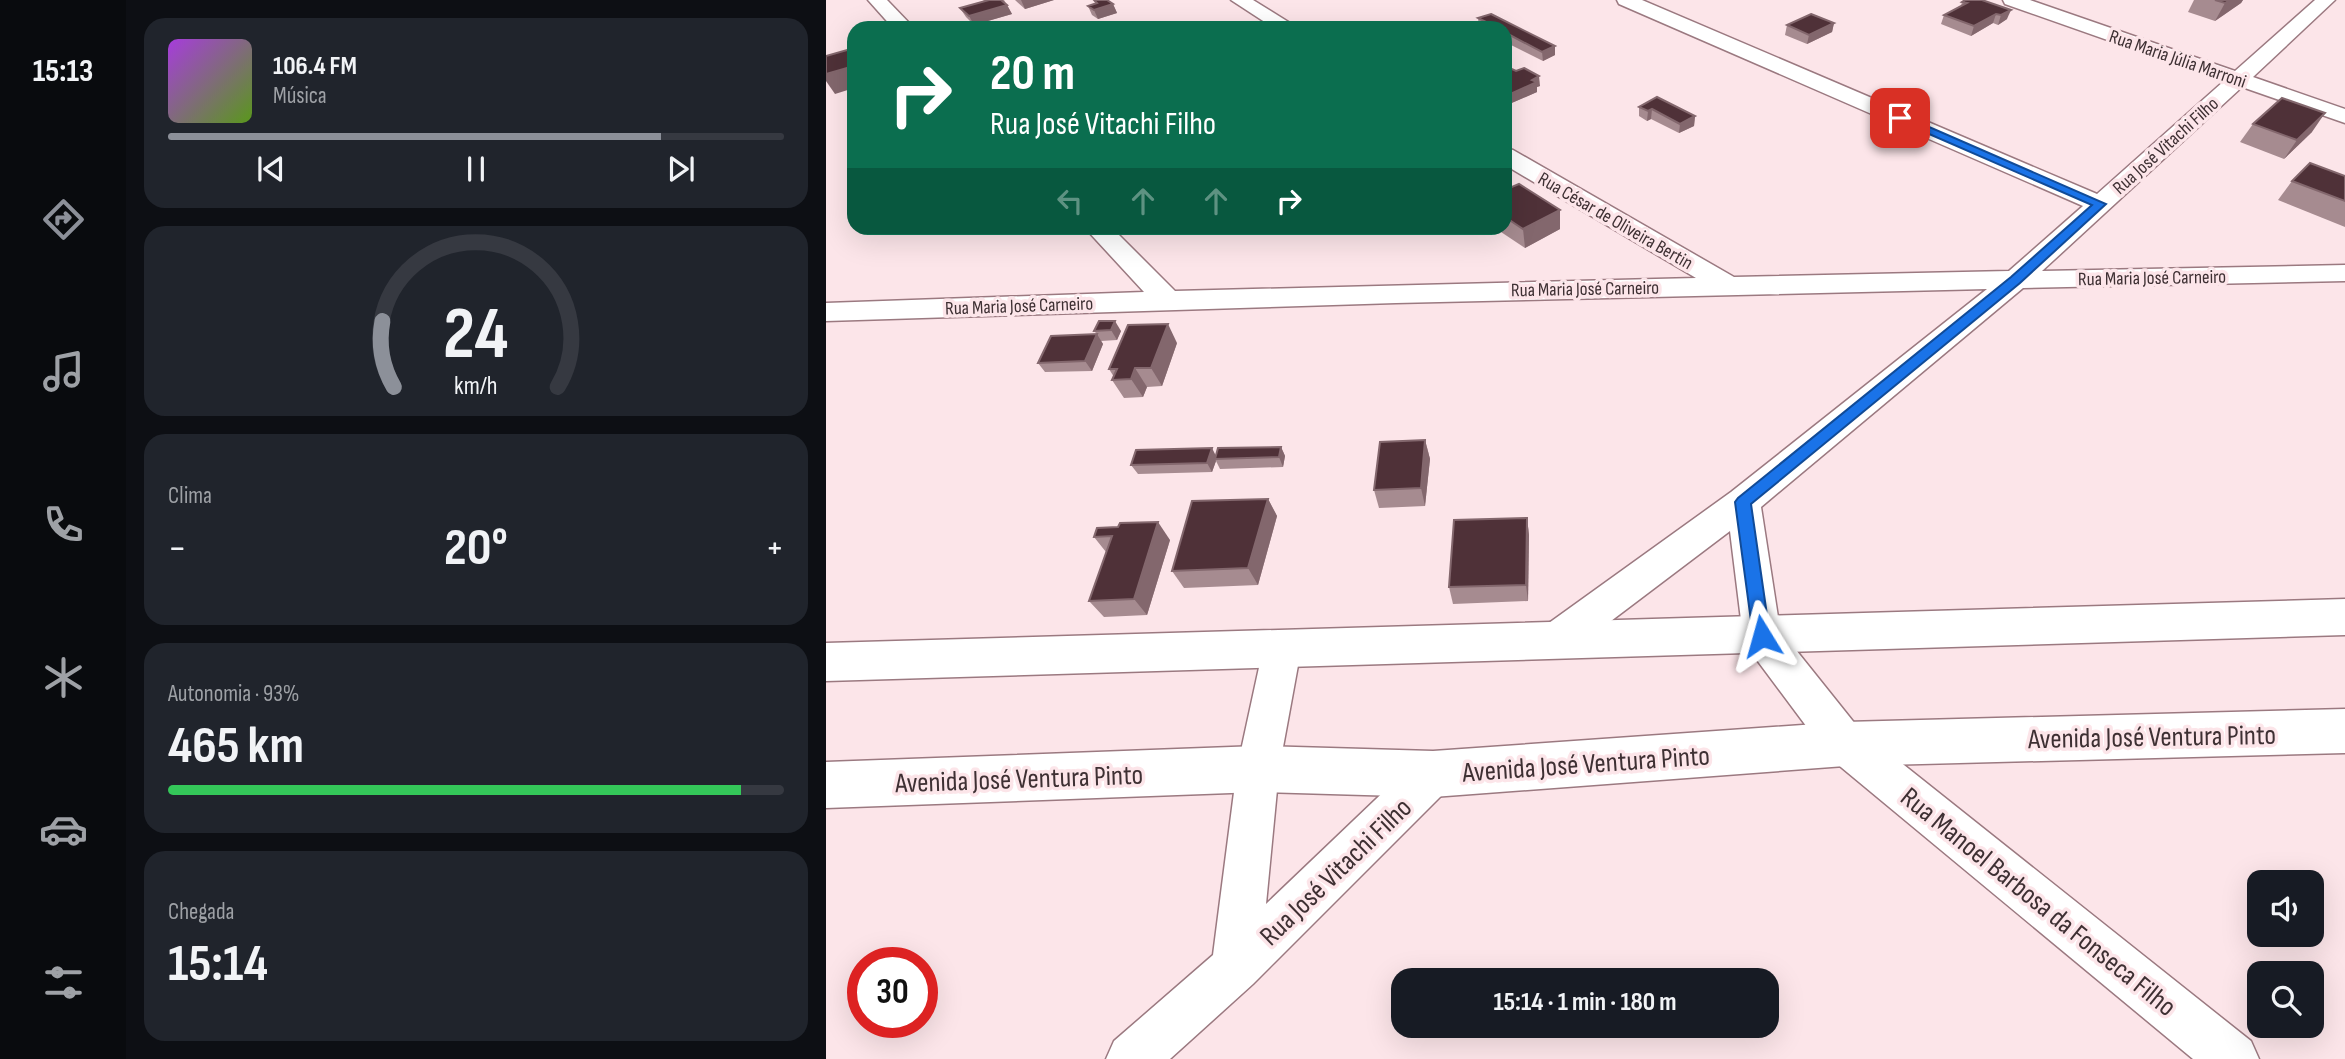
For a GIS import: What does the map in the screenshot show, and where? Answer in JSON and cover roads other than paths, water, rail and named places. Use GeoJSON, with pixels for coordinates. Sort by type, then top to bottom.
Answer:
{"type":"FeatureCollection","features":[{"type":"Feature","properties":{"kind":"main road"},"geometry":{"type":"LineString","coordinates":[[826,662],[2345,617]]}},
{"type":"Feature","properties":{"kind":"main road","name":"Avenida José Ventura Pinto"},"geometry":{"type":"LineString","coordinates":[[826,785],[1258,769],[1433,774],[1845,744],[2345,731]]}},
{"type":"Feature","properties":{"kind":"street"},"geometry":{"type":"LineString","coordinates":[[877,0],[897,21]]}},
{"type":"Feature","properties":{"kind":"street"},"geometry":{"type":"LineString","coordinates":[[1240,0],[1276,21]]}},
{"type":"Feature","properties":{"kind":"street"},"geometry":{"type":"LineString","coordinates":[[1626,0],[2100,204]]}},
{"type":"Feature","properties":{"kind":"street","name":"Rua Maria Júlia Marroni"},"geometry":{"type":"LineString","coordinates":[[2012,0],[2345,116]]}},
{"type":"Feature","properties":{"kind":"street","name":"Rua José Vitachi Filho"},"geometry":{"type":"LineString","coordinates":[[1556,640],[1743,502],[2016,280],[2326,0]]}},
{"type":"Feature","properties":{"kind":"street","name":"Rua César de Oliveira Bertin"},"geometry":{"type":"LineString","coordinates":[[1512,159],[1726,284]]}},
{"type":"Feature","properties":{"kind":"street"},"geometry":{"type":"LineString","coordinates":[[1105,235],[1167,299]]}},
{"type":"Feature","properties":{"kind":"street","name":"Rua Maria José Carneiro"},"geometry":{"type":"LineString","coordinates":[[826,312],[1167,299],[1726,284],[2345,273]]}},
{"type":"Feature","properties":{"kind":"street"},"geometry":{"type":"LineString","coordinates":[[1743,502],[1762,636]]}},
{"type":"Feature","properties":{"kind":"street","name":"Rua Manoel Barbosa da Fonseca Filho"},"geometry":{"type":"LineString","coordinates":[[1762,636],[1845,744],[2233,1059]]}},
{"type":"Feature","properties":{"kind":"street","name":"Rua José Vitachi Filho"},"geometry":{"type":"LineString","coordinates":[[1236,968],[1258,769],[1282,649]]}},
{"type":"Feature","properties":{"kind":"street","name":"Rua José Vitachi Filho"},"geometry":{"type":"LineString","coordinates":[[1132,1059],[1236,968],[1433,774]]}}]}
